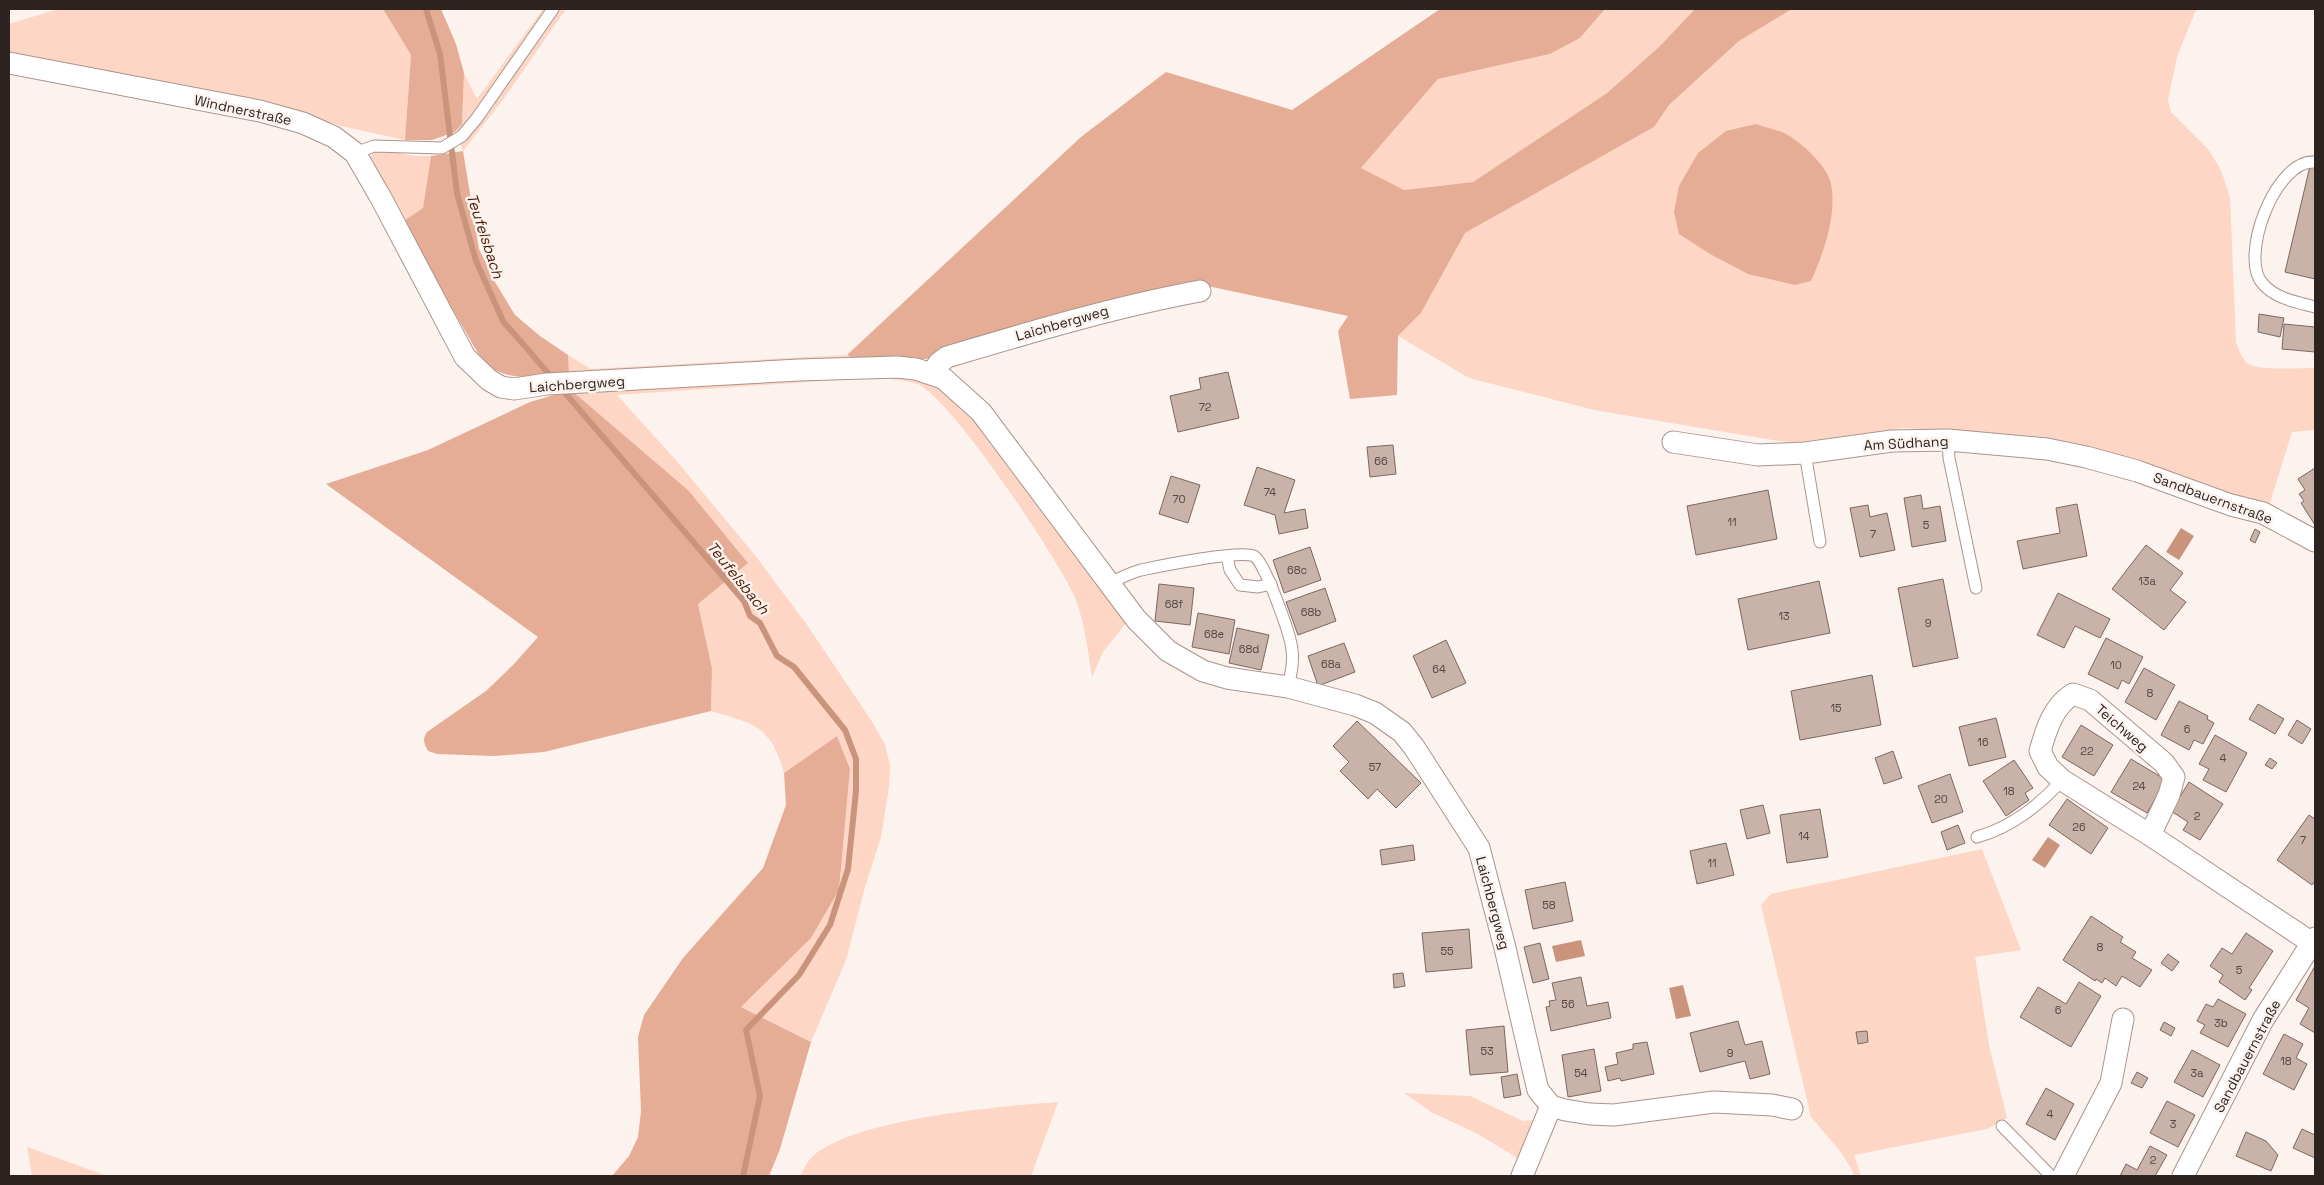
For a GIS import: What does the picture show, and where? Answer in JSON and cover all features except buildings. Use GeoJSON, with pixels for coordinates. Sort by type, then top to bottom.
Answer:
{"type":"FeatureCollection","features":[{"type":"Feature","properties":{"kind":"street","name":"Windnerstraße"},"geometry":{"type":"LineString","coordinates":[[9,63],[260,111],[303,123],[334,137],[355,153]]}},
{"type":"Feature","properties":{"kind":"street","name":"Laichbergweg"},"geometry":{"type":"LineString","coordinates":[[355,153],[381,198],[465,357],[489,380],[501,386],[514,389],[547,384],[868,368],[906,368],[932,373],[952,385],[981,412],[1150,636],[1168,652],[1185,662],[1227,678],[1288,687],[1355,705],[1390,723],[1414,747],[1473,837],[1487,875],[1538,1090],[1551,1106]]}},
{"type":"Feature","properties":{"kind":"street","name":"Laichbergweg"},"geometry":{"type":"LineString","coordinates":[[932,373],[940,362],[947,357],[1136,303],[1200,291]]}},
{"type":"Feature","properties":{"kind":"street","name":"Am Südhang"},"geometry":{"type":"LineString","coordinates":[[1673,442],[1758,455],[1805,453],[1892,441],[1948,440],[2047,449],[2137,471]]}},
{"type":"Feature","properties":{"kind":"street","name":"Sandbauernstraße"},"geometry":{"type":"LineString","coordinates":[[2137,471],[2231,505],[2263,513],[2315,540]]}},
{"type":"Feature","properties":{"kind":"street","name":"Teichweg"},"geometry":{"type":"LineString","coordinates":[[2150,835],[2170,796],[2174,777],[2164,764],[2090,700],[2073,694],[2063,700],[2046,728],[2040,751],[2048,767],[2062,780],[2314,941]]}},
{"type":"Feature","properties":{"kind":"street","name":"Sandbauernstraße"},"geometry":{"type":"LineString","coordinates":[[2183,1176],[2263,1020],[2314,941]]}},
{"type":"Feature","properties":{"kind":"street"},"geometry":{"type":"LineString","coordinates":[[2063,1176],[2110,1083],[2123,1019]]}},
{"type":"Feature","properties":{"kind":"street"},"geometry":{"type":"LineString","coordinates":[[1522,1176],[1551,1106],[1565,1110],[1614,1115],[1714,1102],[1772,1105],[1792,1109]]}},
{"type":"Feature","properties":{"kind":"lane"},"geometry":{"type":"LineString","coordinates":[[355,153],[374,146],[442,148],[462,136],[477,118],[553,9]]}},
{"type":"Feature","properties":{"kind":"lane"},"geometry":{"type":"LineString","coordinates":[[2315,162],[2302,164],[2292,171],[2272,198],[2265,213],[2254,252],[2254,264],[2256,274],[2262,284],[2271,292],[2289,300],[2315,307]]}},
{"type":"Feature","properties":{"kind":"lane"},"geometry":{"type":"LineString","coordinates":[[1948,440],[1949,458],[1976,588]]}},
{"type":"Feature","properties":{"kind":"lane"},"geometry":{"type":"LineString","coordinates":[[1805,453],[1820,542]]}},
{"type":"Feature","properties":{"kind":"lane"},"geometry":{"type":"LineString","coordinates":[[1110,583],[1141,570],[1227,556],[1253,555],[1259,560],[1271,584],[1292,647],[1293,660],[1288,687]]}},
{"type":"Feature","properties":{"kind":"lane"},"geometry":{"type":"LineString","coordinates":[[1227,556],[1230,570],[1240,585],[1258,587],[1271,584]]}},
{"type":"Feature","properties":{"kind":"lane"},"geometry":{"type":"LineString","coordinates":[[1977,837],[2000,830],[2043,800],[2062,780]]}},
{"type":"Feature","properties":{"kind":"lane"},"geometry":{"type":"LineString","coordinates":[[2002,1126],[2050,1176]]}},
{"type":"Feature","properties":{"kind":"shaded area"},"geometry":{"type":"Polygon","coordinates":[[[58,9],[383,9],[411,55],[405,140],[341,126],[269,105],[9,58],[9,24],[58,9]]]}},
{"type":"Feature","properties":{"kind":"shaded area"},"geometry":{"type":"Polygon","coordinates":[[[383,9],[441,9],[456,44],[464,73],[462,124],[455,132],[432,140],[405,140],[411,55],[383,9]]]}},
{"type":"Feature","properties":{"kind":"shaded area"},"geometry":{"type":"Polygon","coordinates":[[[543,9],[549,9],[464,126],[455,132],[462,124],[464,73],[477,99],[543,9]]]}},
{"type":"Feature","properties":{"kind":"shaded area"},"geometry":{"type":"Polygon","coordinates":[[[560,9],[566,9],[502,101],[463,151],[460,143],[560,9]]]}},
{"type":"Feature","properties":{"kind":"shaded area"},"geometry":{"type":"Polygon","coordinates":[[[1440,9],[1605,9],[1580,38],[1550,54],[1438,79],[1361,168],[1404,190],[1473,182],[1607,93],[1660,46],[1695,9],[1792,9],[1739,41],[1669,105],[1654,127],[1465,233],[1421,313],[1398,336],[1397,395],[1350,399],[1338,331],[1348,316],[1198,284],[1066,311],[927,359],[855,360],[847,355],[1081,137],[1166,72],[1292,110],[1440,9]]]}},
{"type":"Feature","properties":{"kind":"shaded area"},"geometry":{"type":"Polygon","coordinates":[[[1605,9],[1695,9],[1660,46],[1607,93],[1473,182],[1403,190],[1361,168],[1438,79],[1550,54],[1580,38],[1605,9]]]}},
{"type":"Feature","properties":{"kind":"shaded area"},"geometry":{"type":"Polygon","coordinates":[[[1792,9],[2199,9],[2195,12],[2177,57],[2168,100],[2171,112],[2208,149],[2221,170],[2230,197],[2236,342],[2243,359],[2252,366],[2290,369],[2315,368],[2315,430],[2292,432],[2268,509],[2045,437],[1904,428],[1791,443],[1594,410],[1469,378],[1398,336],[1421,313],[1465,233],[1654,127],[1669,105],[1739,41],[1792,9]]]}},
{"type":"Feature","properties":{"kind":"shaded area"},"geometry":{"type":"Polygon","coordinates":[[[1756,124],[1782,132],[1796,141],[1818,161],[1829,177],[1832,196],[1831,221],[1825,246],[1811,281],[1795,285],[1748,274],[1710,254],[1679,234],[1674,212],[1679,186],[1698,153],[1726,131],[1756,124]]]}},
{"type":"Feature","properties":{"kind":"shaded area"},"geometry":{"type":"Polygon","coordinates":[[[384,150],[414,156],[431,156],[423,208],[402,222],[369,160],[373,152],[384,150]]]}},
{"type":"Feature","properties":{"kind":"shaded area"},"geometry":{"type":"Polygon","coordinates":[[[463,151],[479,249],[495,282],[515,315],[540,336],[568,355],[569,374],[521,377],[508,375],[492,369],[479,355],[402,222],[423,208],[431,156],[463,151]]]}},
{"type":"Feature","properties":{"kind":"shaded area"},"geometry":{"type":"Polygon","coordinates":[[[568,355],[591,369],[846,355],[855,360],[569,374],[568,355]]]}},
{"type":"Feature","properties":{"kind":"shaded area"},"geometry":{"type":"Polygon","coordinates":[[[899,373],[955,394],[1127,622],[1103,652],[1092,677],[1088,648],[1079,609],[1066,580],[1027,517],[976,446],[931,393],[915,383],[900,380],[855,378],[617,395],[674,458],[754,554],[805,622],[873,723],[885,745],[890,765],[889,787],[881,837],[865,887],[846,960],[811,1042],[741,1007],[811,938],[839,890],[850,769],[837,736],[784,773],[773,745],[759,729],[739,719],[711,711],[712,668],[698,604],[748,563],[688,490],[571,390],[899,373]]]}},
{"type":"Feature","properties":{"kind":"shaded area"},"geometry":{"type":"Polygon","coordinates":[[[571,390],[688,490],[748,563],[698,604],[712,668],[711,711],[544,752],[495,756],[437,754],[428,751],[424,742],[427,732],[486,691],[538,637],[326,484],[428,450],[530,402],[571,390]]]}},
{"type":"Feature","properties":{"kind":"shaded area"},"geometry":{"type":"Polygon","coordinates":[[[2181,528],[2194,536],[2179,560],[2166,552],[2181,528]]]}},
{"type":"Feature","properties":{"kind":"shaded area"},"geometry":{"type":"Polygon","coordinates":[[[837,736],[850,769],[839,890],[811,938],[741,1007],[811,1042],[780,1149],[769,1176],[612,1176],[629,1156],[638,1137],[641,1111],[638,1037],[644,1015],[683,958],[763,868],[786,805],[784,773],[837,736]]]}},
{"type":"Feature","properties":{"kind":"shaded area"},"geometry":{"type":"Polygon","coordinates":[[[2048,837],[2060,845],[2045,868],[2032,860],[2048,837]]]}},
{"type":"Feature","properties":{"kind":"shaded area"},"geometry":{"type":"Polygon","coordinates":[[[1982,849],[2021,950],[1975,957],[1989,1045],[2007,1118],[1987,1129],[1854,1155],[1861,1176],[1854,1176],[1840,1151],[1811,1117],[1761,905],[1771,894],[1982,849]]]}},
{"type":"Feature","properties":{"kind":"shaded area"},"geometry":{"type":"Polygon","coordinates":[[[1581,940],[1585,956],[1556,962],[1552,946],[1581,940]]]}},
{"type":"Feature","properties":{"kind":"shaded area"},"geometry":{"type":"Polygon","coordinates":[[[1683,985],[1691,1016],[1676,1019],[1669,988],[1683,985]]]}},
{"type":"Feature","properties":{"kind":"shaded area"},"geometry":{"type":"Polygon","coordinates":[[[1404,1093],[1470,1096],[1523,1121],[1534,1120],[1526,1146],[1517,1158],[1478,1134],[1431,1112],[1404,1093]]]}},
{"type":"Feature","properties":{"kind":"shaded area"},"geometry":{"type":"Polygon","coordinates":[[[1058,1102],[1031,1176],[800,1176],[812,1157],[831,1144],[859,1133],[892,1124],[966,1111],[1058,1102]]]}},
{"type":"Feature","properties":{"kind":"shaded area"},"geometry":{"type":"Polygon","coordinates":[[[27,1147],[107,1176],[32,1176],[27,1147]]]}},
{"type":"Feature","properties":{"kind":"waterway","name":"Teufelsbach"},"geometry":{"type":"LineString","coordinates":[[426,9],[440,54],[457,193],[476,261],[503,321],[554,380]]}},
{"type":"Feature","properties":{"kind":"waterway","name":"Teufelsbach"},"geometry":{"type":"LineString","coordinates":[[560,387],[744,601],[750,616],[760,623],[777,656],[794,667],[845,730],[856,759],[856,791],[848,869],[830,925],[799,975],[746,1030],[760,1096],[743,1176]]}}]}
